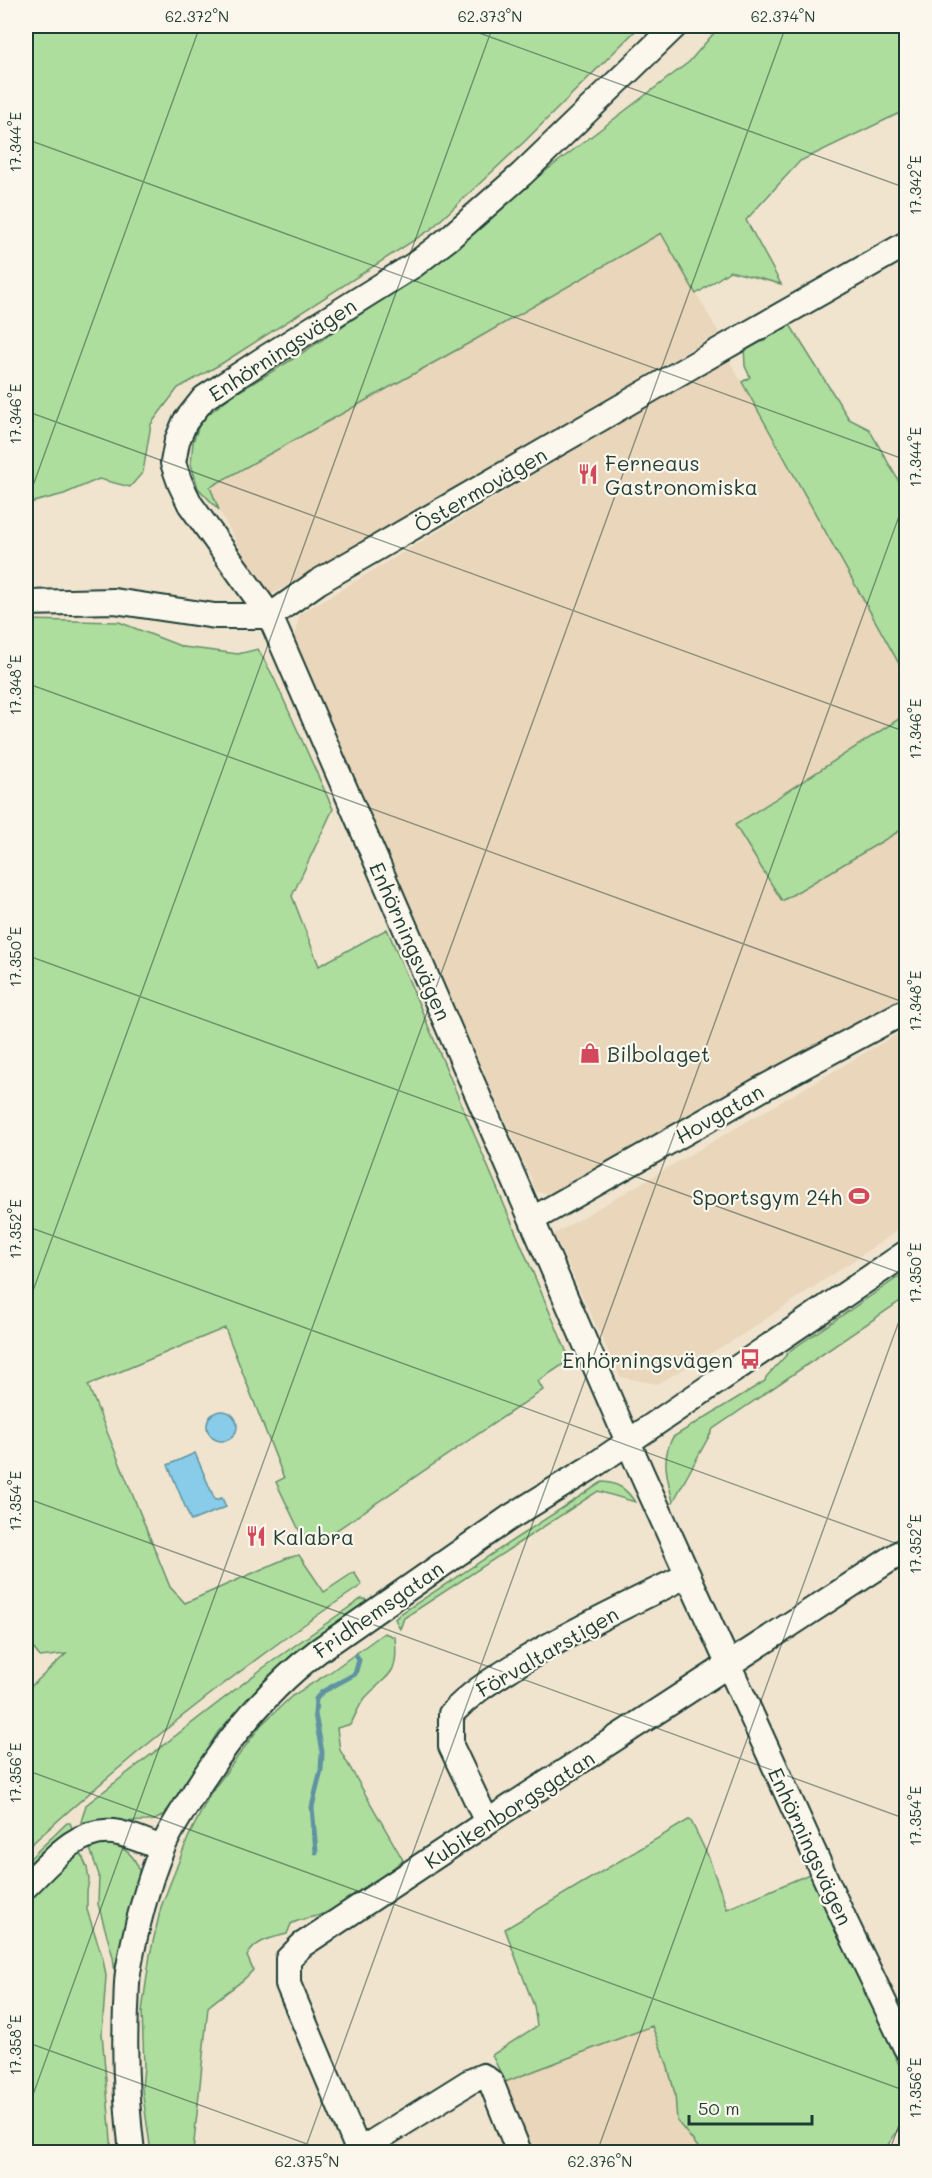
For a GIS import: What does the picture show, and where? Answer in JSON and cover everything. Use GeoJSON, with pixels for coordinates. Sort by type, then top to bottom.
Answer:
{"type":"FeatureCollection","features":[{"type":"Feature","properties":{"kind":"street","name":"Enhörningsvägen"},"geometry":{"type":"LineString","coordinates":[[675,26],[522,174],[448,239],[414,265],[204,398],[184,422],[177,441],[173,463],[190,504],[270,616],[728,1666],[906,2048]]}},
{"type":"Feature","properties":{"kind":"street","name":"Östermovägen"},"geometry":{"type":"LineString","coordinates":[[270,616],[318,582],[906,244]]}},
{"type":"Feature","properties":{"kind":"street"},"geometry":{"type":"LineString","coordinates":[[26,603],[114,601],[215,616],[270,616]]}},
{"type":"Feature","properties":{"kind":"street","name":"Hovgatan"},"geometry":{"type":"LineString","coordinates":[[533,1219],[765,1087],[906,1011]]}},
{"type":"Feature","properties":{"kind":"street","name":"Fridhemsgatan"},"geometry":{"type":"LineString","coordinates":[[132,2152],[127,2111],[125,2038],[128,1968],[149,1886],[162,1848],[211,1764],[250,1716],[302,1663],[509,1518],[629,1441],[906,1253]]}},
{"type":"Feature","properties":{"kind":"street","name":"Kubikenborgsgatan"},"geometry":{"type":"LineString","coordinates":[[358,2152],[288,1984],[288,1959],[302,1945],[487,1822],[906,1549]]}},
{"type":"Feature","properties":{"kind":"street","name":"Förvaltarstigen"},"geometry":{"type":"LineString","coordinates":[[487,1822],[451,1746],[452,1714],[471,1694],[544,1648],[688,1575]]}},
{"type":"Feature","properties":{"kind":"street"},"geometry":{"type":"LineString","coordinates":[[26,1886],[59,1854],[88,1835],[114,1832],[162,1848]]}},
{"type":"Feature","properties":{"kind":"street"},"geometry":{"type":"LineString","coordinates":[[358,2152],[469,2082],[483,2076],[491,2082],[519,2152]]}},
{"type":"Feature","properties":{"kind":"shaded area"},"geometry":{"type":"Polygon","coordinates":[[[661,233],[719,333],[267,597],[219,510],[209,487],[471,342],[661,233]]]}},
{"type":"Feature","properties":{"kind":"shaded area"},"geometry":{"type":"Polygon","coordinates":[[[728,358],[906,676],[906,711],[902,717],[735,824],[782,901],[906,827],[906,997],[554,1194],[537,1192],[300,657],[294,636],[300,614],[728,358]]]}},
{"type":"Feature","properties":{"kind":"shaded area"},"geometry":{"type":"Polygon","coordinates":[[[906,1029],[906,1225],[742,1335],[657,1384],[620,1377],[554,1234],[906,1029]]]}},
{"type":"Feature","properties":{"kind":"shaded area"},"geometry":{"type":"Polygon","coordinates":[[[652,2026],[675,2094],[677,2121],[702,2152],[531,2152],[505,2082],[652,2026]]]}},
{"type":"Feature","properties":{"kind":"green space"},"geometry":{"type":"Polygon","coordinates":[[[26,26],[640,26],[524,142],[430,230],[221,364],[178,388],[151,424],[143,472],[130,487],[99,479],[64,494],[30,503],[26,502],[26,26]]]}},
{"type":"Feature","properties":{"kind":"green space"},"geometry":{"type":"Polygon","coordinates":[[[720,26],[906,26],[906,110],[800,161],[746,220],[781,284],[730,271],[696,294],[661,233],[210,487],[219,510],[198,488],[191,464],[193,442],[201,420],[230,397],[296,357],[439,262],[522,189],[689,62],[720,26]]]}},
{"type":"Feature","properties":{"kind":"green space"},"geometry":{"type":"Polygon","coordinates":[[[787,320],[849,419],[869,429],[906,494],[906,676],[742,382],[750,377],[745,366],[744,347],[787,320]]]}},
{"type":"Feature","properties":{"kind":"green space"},"geometry":{"type":"Polygon","coordinates":[[[26,620],[119,622],[183,647],[238,654],[258,649],[273,676],[333,809],[292,896],[319,966],[387,929],[570,1360],[538,1381],[543,1390],[316,1544],[299,1530],[276,1482],[284,1478],[225,1328],[88,1385],[170,1587],[185,1603],[287,1558],[299,1555],[324,1592],[354,1572],[362,1585],[274,1646],[189,1711],[106,1778],[26,1849],[26,1691],[66,1654],[40,1657],[26,1639],[26,620]]]}},
{"type":"Feature","properties":{"kind":"green space"},"geometry":{"type":"Polygon","coordinates":[[[906,711],[906,827],[782,901],[735,825],[902,717],[906,711]]]}},
{"type":"Feature","properties":{"kind":"green space"},"geometry":{"type":"Polygon","coordinates":[[[906,1272],[906,1297],[713,1429],[673,1502],[666,1461],[673,1437],[765,1381],[766,1377],[791,1350],[906,1272]]]}},
{"type":"Feature","properties":{"kind":"green space"},"geometry":{"type":"Polygon","coordinates":[[[602,1482],[622,1488],[635,1502],[598,1491],[404,1618],[400,1629],[395,1619],[400,1614],[602,1482]]]}},
{"type":"Feature","properties":{"kind":"green space"},"geometry":{"type":"Polygon","coordinates":[[[361,1599],[365,1599],[366,1603],[301,1648],[265,1680],[218,1732],[176,1800],[162,1816],[147,1821],[81,1822],[86,1805],[263,1668],[361,1599]]]}},
{"type":"Feature","properties":{"kind":"green space"},"geometry":{"type":"Polygon","coordinates":[[[384,1633],[395,1637],[394,1667],[363,1701],[351,1724],[337,1728],[340,1750],[403,1860],[343,1903],[323,1914],[295,1922],[291,1924],[287,1934],[264,1940],[255,1946],[247,1956],[253,1970],[208,2007],[193,2152],[151,2152],[142,2089],[144,2066],[142,2011],[150,1955],[161,1907],[188,1838],[210,1794],[261,1725],[292,1696],[329,1673],[384,1633]]]}},
{"type":"Feature","properties":{"kind":"green space"},"geometry":{"type":"Polygon","coordinates":[[[690,1819],[708,1856],[727,1909],[814,1872],[837,1929],[906,2080],[906,2119],[883,2152],[702,2152],[677,2121],[675,2094],[667,2064],[652,2026],[505,2082],[492,2055],[537,2026],[534,2006],[505,1929],[690,1819]]]}},
{"type":"Feature","properties":{"kind":"green space"},"geometry":{"type":"Polygon","coordinates":[[[67,1823],[70,1823],[72,1828],[26,1870],[26,1862],[67,1823]]]}},
{"type":"Feature","properties":{"kind":"green space"},"geometry":{"type":"Polygon","coordinates":[[[103,1843],[118,1846],[134,1859],[140,1880],[116,1982],[113,1957],[98,1904],[99,1875],[90,1849],[103,1843]]]}},
{"type":"Feature","properties":{"kind":"green space"},"geometry":{"type":"Polygon","coordinates":[[[76,1852],[81,1853],[87,1868],[89,1880],[87,1910],[103,1959],[106,1976],[102,2033],[112,2152],[26,2152],[26,1900],[76,1852]]]}},
{"type":"Feature","properties":{"kind":"water"},"geometry":{"type":"Polygon","coordinates":[[[222,1411],[233,1415],[237,1426],[233,1437],[222,1441],[211,1437],[207,1426],[211,1415],[222,1411]]]}},
{"type":"Feature","properties":{"kind":"water"},"geometry":{"type":"Polygon","coordinates":[[[195,1453],[215,1500],[222,1498],[226,1507],[191,1521],[168,1465],[195,1453]]]}},
{"type":"Feature","properties":{"kind":"waterway"},"geometry":{"type":"LineString","coordinates":[[316,1852],[312,1807],[321,1770],[322,1752],[315,1714],[316,1699],[322,1692],[355,1674],[359,1660],[356,1655]]}},
{"type":"Feature","properties":{"kind":"place","name":"Ferneaus Gastronomiska"},"geometry":{"type":"Point","coordinates":[588,474]}},
{"type":"Feature","properties":{"kind":"place","name":"Bilbolaget"},"geometry":{"type":"Point","coordinates":[590,1053]}},
{"type":"Feature","properties":{"kind":"place","name":"Sportsgym 24h"},"geometry":{"type":"Point","coordinates":[859,1196]}},
{"type":"Feature","properties":{"kind":"place","name":"Enhörningsvägen"},"geometry":{"type":"Point","coordinates":[750,1359]}},
{"type":"Feature","properties":{"kind":"place","name":"Kalabra"},"geometry":{"type":"Point","coordinates":[256,1536]}}]}
